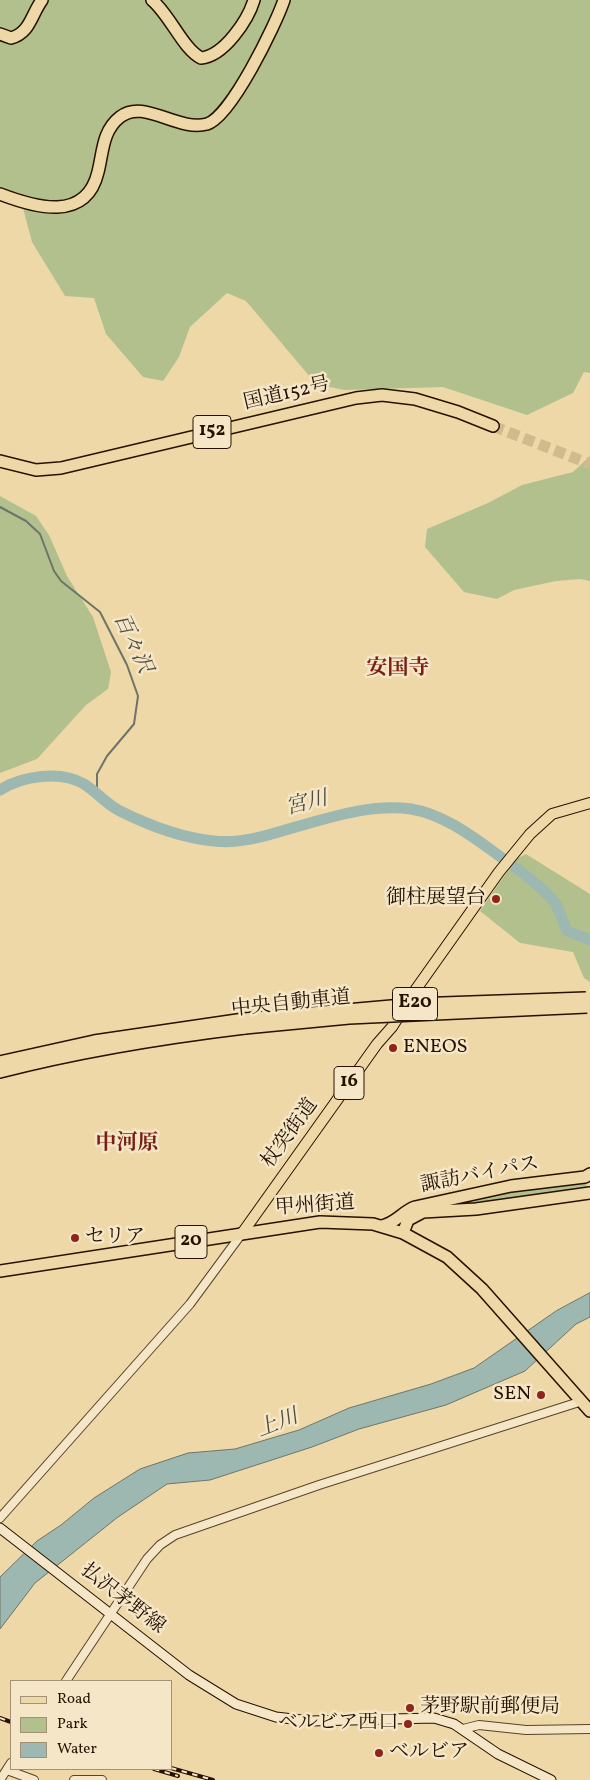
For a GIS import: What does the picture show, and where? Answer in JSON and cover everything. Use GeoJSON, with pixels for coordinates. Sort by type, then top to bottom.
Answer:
{"type":"FeatureCollection","features":[{"type":"Feature","properties":{"kind":"highway"},"geometry":{"type":"LineString","coordinates":[[0,34],[11,38],[20,36],[27,29],[42,0]]}},
{"type":"Feature","properties":{"kind":"highway"},"geometry":{"type":"LineString","coordinates":[[152,0],[168,17],[189,48],[201,58],[214,54],[242,26],[254,0]]}},
{"type":"Feature","properties":{"kind":"highway"},"geometry":{"type":"LineString","coordinates":[[0,194],[30,205],[51,208],[70,205],[83,197],[93,185],[98,174],[103,143],[109,130],[120,118],[130,112],[142,111],[175,123],[207,124],[213,121],[229,103],[258,58],[278,20],[284,0]]}},
{"type":"Feature","properties":{"kind":"highway","name":"国道152号"},"geometry":{"type":"LineString","coordinates":[[0,462],[36,470],[61,468],[302,410],[356,398],[382,395],[425,401],[493,426]]}},
{"type":"Feature","properties":{"kind":"highway","name":"中央自動車道"},"geometry":{"type":"LineString","coordinates":[[0,1062],[94,1041],[244,1024],[588,1003]]}},
{"type":"Feature","properties":{"kind":"highway","name":"中央自動車道"},"geometry":{"type":"LineString","coordinates":[[0,1072],[99,1050],[244,1024]]}},
{"type":"Feature","properties":{"kind":"highway","name":"諏訪バイパス"},"geometry":{"type":"LineString","coordinates":[[382,1226],[393,1224],[404,1212],[415,1207],[511,1186],[585,1177],[590,1174]]}},
{"type":"Feature","properties":{"kind":"highway","name":"諏訪バイパス"},"geometry":{"type":"LineString","coordinates":[[403,1233],[408,1220],[423,1212],[476,1209],[590,1193]]}},
{"type":"Feature","properties":{"kind":"highway","name":"甲州街道"},"geometry":{"type":"LineString","coordinates":[[0,1271],[243,1232],[320,1222],[360,1222],[382,1226],[403,1233],[434,1248],[457,1264],[590,1411]]}},
{"type":"Feature","properties":{"kind":"main road","name":"杖突街道"},"geometry":{"type":"LineString","coordinates":[[243,1232],[377,1044],[392,1027],[512,855],[544,819],[562,809],[590,803]]}},
{"type":"Feature","properties":{"kind":"main road","name":"払沢茅野線"},"geometry":{"type":"LineString","coordinates":[[0,1528],[67,1579],[108,1614],[223,1698],[260,1713],[318,1722],[434,1718],[448,1721],[463,1730]]}},
{"type":"Feature","properties":{"kind":"main road"},"geometry":{"type":"LineString","coordinates":[[463,1730],[498,1754],[551,1780]]}},
{"type":"Feature","properties":{"kind":"street"},"geometry":{"type":"LineString","coordinates":[[0,1518],[190,1304],[243,1232]]}},
{"type":"Feature","properties":{"kind":"street"},"geometry":{"type":"LineString","coordinates":[[67,1680],[108,1614],[147,1558],[160,1545],[175,1535],[576,1402]]}},
{"type":"Feature","properties":{"kind":"street"},"geometry":{"type":"LineString","coordinates":[[463,1730],[479,1725],[526,1730],[590,1729]]}},
{"type":"Feature","properties":{"kind":"street"},"geometry":{"type":"LineString","coordinates":[[0,1780],[9,1767]]}},
{"type":"Feature","properties":{"kind":"street"},"geometry":{"type":"LineString","coordinates":[[15,1770],[34,1780]]}},
{"type":"Feature","properties":{"kind":"street"},"geometry":{"type":"LineString","coordinates":[[74,1780],[102,1780]]}},
{"type":"Feature","properties":{"kind":"green space"},"geometry":{"type":"Polygon","coordinates":[[[0,0],[590,0],[590,373],[584,372],[573,393],[527,415],[443,387],[344,390],[316,384],[246,301],[227,293],[190,327],[179,357],[163,381],[143,377],[106,334],[94,298],[65,296],[32,242],[19,193],[0,190],[0,0]]]}},
{"type":"Feature","properties":{"kind":"green space"},"geometry":{"type":"Polygon","coordinates":[[[590,456],[590,581],[580,579],[556,581],[514,590],[497,599],[464,592],[425,547],[427,529],[488,503],[522,485],[573,472],[590,456]]]}},
{"type":"Feature","properties":{"kind":"green space"},"geometry":{"type":"Polygon","coordinates":[[[0,496],[36,516],[49,535],[67,576],[93,617],[111,672],[108,689],[86,705],[37,759],[0,773],[0,496]]]}},
{"type":"Feature","properties":{"kind":"green space"},"geometry":{"type":"Polygon","coordinates":[[[526,854],[590,894],[590,982],[584,978],[573,952],[520,943],[480,911],[516,859],[526,854]]]}},
{"type":"Feature","properties":{"kind":"green space"},"geometry":{"type":"Polygon","coordinates":[[[586,1183],[588,1192],[533,1199],[420,1207],[491,1193],[586,1183]]]}},
{"type":"Feature","properties":{"kind":"water"},"geometry":{"type":"Polygon","coordinates":[[[590,1293],[590,1317],[576,1324],[525,1371],[446,1405],[359,1429],[312,1447],[210,1480],[167,1484],[118,1517],[35,1583],[0,1629],[0,1577],[37,1541],[61,1525],[94,1498],[140,1469],[188,1453],[235,1449],[299,1430],[349,1408],[431,1384],[474,1368],[556,1311],[590,1293]]]}},
{"type":"Feature","properties":{"kind":"waterway","name":"百々沢"},"geometry":{"type":"LineString","coordinates":[[0,507],[26,521],[40,534],[54,571],[61,581],[100,612],[127,665],[138,696],[134,724],[107,756],[97,774],[97,795]]}},
{"type":"Feature","properties":{"kind":"waterway","name":"宮川"},"geometry":{"type":"LineString","coordinates":[[0,790],[30,778],[41,776],[64,777],[84,784],[115,808],[142,821],[190,837],[224,842],[253,839],[350,812],[381,808],[411,809],[434,815],[485,845],[542,889],[555,903],[567,931],[590,940]]}},
{"type":"Feature","properties":{"kind":"tunnel"},"geometry":{"type":"LineString","coordinates":[[493,426],[590,464]]}},
{"type":"Feature","properties":{"kind":"railway"},"geometry":{"type":"LineString","coordinates":[[0,1718],[10,1722]]}},
{"type":"Feature","properties":{"kind":"railway"},"geometry":{"type":"LineString","coordinates":[[172,1768],[213,1780]]}},
{"type":"Feature","properties":{"kind":"railway"},"geometry":{"type":"LineString","coordinates":[[157,1770],[178,1776]]}},
{"type":"Feature","properties":{"kind":"place","name":"御柱展望台"},"geometry":{"type":"Point","coordinates":[496,899]}},
{"type":"Feature","properties":{"kind":"place","name":"ENEOS"},"geometry":{"type":"Point","coordinates":[393,1048]}},
{"type":"Feature","properties":{"kind":"place","name":"セリア"},"geometry":{"type":"Point","coordinates":[75,1238]}},
{"type":"Feature","properties":{"kind":"place","name":"SEN"},"geometry":{"type":"Point","coordinates":[541,1395]}},
{"type":"Feature","properties":{"kind":"place","name":"茅野駅前郵便局"},"geometry":{"type":"Point","coordinates":[410,1708]}},
{"type":"Feature","properties":{"kind":"place","name":"ベルビア西口"},"geometry":{"type":"Point","coordinates":[408,1724]}},
{"type":"Feature","properties":{"kind":"place","name":"ベルビア"},"geometry":{"type":"Point","coordinates":[379,1753]}},
{"type":"Feature","properties":{"kind":"district","name":"安国寺"},"geometry":{"type":"Point","coordinates":[398,670]}},
{"type":"Feature","properties":{"kind":"district","name":"中河原"},"geometry":{"type":"Point","coordinates":[127,1145]}},
{"type":"Feature","properties":{"kind":"water label","name":"上川"},"geometry":{"type":"Point","coordinates":[278,1425]}}]}
